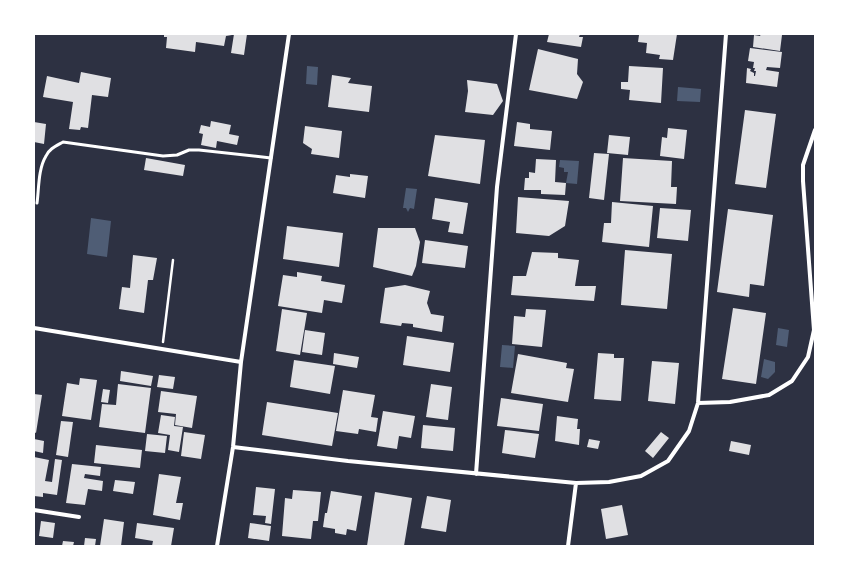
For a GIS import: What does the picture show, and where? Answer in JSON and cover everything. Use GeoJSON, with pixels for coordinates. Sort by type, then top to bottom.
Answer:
{"type":"FeatureCollection","features":[{"type":"Feature","properties":{"kind":"street"},"geometry":{"type":"LineString","coordinates":[[217,546],[233,447],[241,362],[289,34]]}},
{"type":"Feature","properties":{"kind":"street"},"geometry":{"type":"LineString","coordinates":[[476,474],[497,187],[516,34]]}},
{"type":"Feature","properties":{"kind":"street"},"geometry":{"type":"LineString","coordinates":[[233,447],[348,461],[576,483],[609,482],[641,476],[668,461],[689,431],[698,403],[726,34]]}},
{"type":"Feature","properties":{"kind":"street"},"geometry":{"type":"LineString","coordinates":[[698,403],[730,402],[769,395],[792,381],[808,358],[814,330],[803,165],[815,130]]}},
{"type":"Feature","properties":{"kind":"street"},"geometry":{"type":"LineString","coordinates":[[34,328],[241,362]]}},
{"type":"Feature","properties":{"kind":"street"},"geometry":{"type":"LineString","coordinates":[[568,546],[576,483]]}},
{"type":"Feature","properties":{"kind":"street"},"geometry":{"type":"LineString","coordinates":[[34,510],[79,517]]}},
{"type":"Feature","properties":{"kind":"lane"},"geometry":{"type":"LineString","coordinates":[[37,203],[42,166],[46,156],[53,147],[63,142],[163,156],[189,150],[199,150],[271,158]]}},
{"type":"Feature","properties":{"kind":"path"},"geometry":{"type":"LineString","coordinates":[[162,349],[173,260]]}},
{"type":"Feature","properties":{"kind":"water"},"geometry":{"type":"Polygon","coordinates":[[[307,66],[318,67],[317,85],[306,84],[307,66]]]}},
{"type":"Feature","properties":{"kind":"water"},"geometry":{"type":"Polygon","coordinates":[[[678,87],[701,89],[700,102],[677,101],[678,87]]]}},
{"type":"Feature","properties":{"kind":"water"},"geometry":{"type":"Polygon","coordinates":[[[560,160],[579,161],[577,184],[566,183],[568,172],[564,172],[564,168],[559,167],[560,160]]]}},
{"type":"Feature","properties":{"kind":"water"},"geometry":{"type":"Polygon","coordinates":[[[406,188],[417,189],[414,209],[410,208],[408,212],[406,208],[403,208],[406,188]]]}},
{"type":"Feature","properties":{"kind":"water"},"geometry":{"type":"Polygon","coordinates":[[[91,218],[111,221],[107,257],[87,254],[91,218]]]}},
{"type":"Feature","properties":{"kind":"water"},"geometry":{"type":"Polygon","coordinates":[[[778,328],[789,330],[787,347],[776,345],[778,328]]]}},
{"type":"Feature","properties":{"kind":"water"},"geometry":{"type":"Polygon","coordinates":[[[502,345],[515,346],[513,368],[500,367],[502,345]]]}},
{"type":"Feature","properties":{"kind":"water"},"geometry":{"type":"Polygon","coordinates":[[[764,359],[775,362],[775,372],[768,379],[761,377],[764,359]]]}},
{"type":"Feature","properties":{"kind":"building"},"geometry":{"type":"Polygon","coordinates":[[[164,34],[232,35],[226,36],[224,46],[196,42],[195,52],[166,48],[167,37],[164,37],[164,34]]]}},
{"type":"Feature","properties":{"kind":"building"},"geometry":{"type":"Polygon","coordinates":[[[234,34],[247,34],[244,55],[231,53],[234,34]]]}},
{"type":"Feature","properties":{"kind":"building"},"geometry":{"type":"Polygon","coordinates":[[[549,34],[580,34],[579,37],[583,37],[581,47],[547,42],[549,34]]]}},
{"type":"Feature","properties":{"kind":"building"},"geometry":{"type":"Polygon","coordinates":[[[677,34],[673,60],[659,59],[660,55],[646,53],[647,43],[638,42],[639,35],[677,34]]]}},
{"type":"Feature","properties":{"kind":"building"},"geometry":{"type":"Polygon","coordinates":[[[761,34],[782,35],[780,51],[753,47],[754,35],[760,36],[761,34]]]}},
{"type":"Feature","properties":{"kind":"building"},"geometry":{"type":"Polygon","coordinates":[[[750,48],[782,52],[780,68],[767,67],[766,70],[779,72],[777,87],[746,83],[747,68],[751,69],[750,71],[754,73],[754,76],[756,71],[754,71],[755,68],[753,68],[754,62],[748,61],[750,48]]]}},
{"type":"Feature","properties":{"kind":"building"},"geometry":{"type":"Polygon","coordinates":[[[538,49],[578,59],[577,74],[583,82],[577,99],[529,90],[538,49]]]}},
{"type":"Feature","properties":{"kind":"building"},"geometry":{"type":"Polygon","coordinates":[[[629,66],[663,68],[661,103],[629,100],[630,90],[621,89],[621,82],[628,82],[629,66]]]}},
{"type":"Feature","properties":{"kind":"building"},"geometry":{"type":"Polygon","coordinates":[[[81,72],[111,78],[108,97],[92,95],[88,128],[81,127],[80,130],[69,129],[73,102],[43,97],[47,76],[79,83],[81,72]]]}},
{"type":"Feature","properties":{"kind":"building"},"geometry":{"type":"Polygon","coordinates":[[[332,75],[351,78],[348,83],[372,86],[369,112],[328,107],[332,75]]]}},
{"type":"Feature","properties":{"kind":"building"},"geometry":{"type":"Polygon","coordinates":[[[467,80],[497,84],[503,101],[493,115],[465,112],[468,91],[467,80]]]}},
{"type":"Feature","properties":{"kind":"building"},"geometry":{"type":"Polygon","coordinates":[[[745,110],[776,114],[766,188],[735,184],[745,110]]]}},
{"type":"Feature","properties":{"kind":"building"},"geometry":{"type":"Polygon","coordinates":[[[211,121],[231,125],[229,134],[239,136],[237,145],[217,141],[216,148],[201,145],[203,134],[199,133],[201,125],[210,127],[211,121]]]}},
{"type":"Feature","properties":{"kind":"building"},"geometry":{"type":"Polygon","coordinates":[[[34,122],[46,124],[44,144],[34,142],[34,122]]]}},
{"type":"Feature","properties":{"kind":"building"},"geometry":{"type":"Polygon","coordinates":[[[517,122],[530,124],[530,129],[552,131],[550,150],[514,146],[517,122]]]}},
{"type":"Feature","properties":{"kind":"building"},"geometry":{"type":"Polygon","coordinates":[[[305,126],[342,131],[339,158],[311,154],[312,149],[303,143],[305,126]]]}},
{"type":"Feature","properties":{"kind":"building"},"geometry":{"type":"Polygon","coordinates":[[[668,128],[687,130],[684,159],[660,156],[662,137],[667,138],[668,128]]]}},
{"type":"Feature","properties":{"kind":"building"},"geometry":{"type":"Polygon","coordinates":[[[435,135],[485,140],[480,184],[428,176],[435,135]]]}},
{"type":"Feature","properties":{"kind":"building"},"geometry":{"type":"Polygon","coordinates":[[[609,135],[630,137],[628,155],[607,153],[609,135]]]}},
{"type":"Feature","properties":{"kind":"building"},"geometry":{"type":"Polygon","coordinates":[[[594,153],[609,154],[604,200],[589,198],[594,153]]]}},
{"type":"Feature","properties":{"kind":"building"},"geometry":{"type":"Polygon","coordinates":[[[146,158],[185,165],[183,176],[144,170],[146,158]]]}},
{"type":"Feature","properties":{"kind":"building"},"geometry":{"type":"Polygon","coordinates":[[[623,158],[672,161],[671,187],[677,187],[676,204],[620,201],[623,158]]]}},
{"type":"Feature","properties":{"kind":"building"},"geometry":{"type":"Polygon","coordinates":[[[536,159],[556,160],[555,182],[566,183],[565,195],[541,194],[541,190],[524,190],[525,178],[529,178],[529,172],[535,173],[536,159]]]}},
{"type":"Feature","properties":{"kind":"building"},"geometry":{"type":"Polygon","coordinates":[[[350,174],[368,176],[365,198],[333,193],[336,175],[350,177],[350,174]]]}},
{"type":"Feature","properties":{"kind":"building"},"geometry":{"type":"Polygon","coordinates":[[[518,197],[569,201],[565,226],[549,236],[516,233],[518,197]]]}},
{"type":"Feature","properties":{"kind":"building"},"geometry":{"type":"Polygon","coordinates":[[[435,198],[468,203],[463,234],[448,232],[450,222],[432,219],[435,198]]]}},
{"type":"Feature","properties":{"kind":"building"},"geometry":{"type":"Polygon","coordinates":[[[612,202],[653,206],[649,247],[602,242],[604,223],[611,223],[612,202]]]}},
{"type":"Feature","properties":{"kind":"building"},"geometry":{"type":"Polygon","coordinates":[[[660,208],[691,210],[688,241],[657,238],[660,208]]]}},
{"type":"Feature","properties":{"kind":"building"},"geometry":{"type":"Polygon","coordinates":[[[728,209],[773,215],[764,286],[750,284],[749,297],[717,292],[728,209]]]}},
{"type":"Feature","properties":{"kind":"building"},"geometry":{"type":"Polygon","coordinates":[[[287,226],[343,233],[339,267],[283,259],[287,226]]]}},
{"type":"Feature","properties":{"kind":"building"},"geometry":{"type":"Polygon","coordinates":[[[378,228],[415,228],[420,242],[416,266],[412,276],[373,267],[378,228]]]}},
{"type":"Feature","properties":{"kind":"building"},"geometry":{"type":"Polygon","coordinates":[[[425,240],[468,246],[465,268],[422,263],[425,240]]]}},
{"type":"Feature","properties":{"kind":"building"},"geometry":{"type":"Polygon","coordinates":[[[625,250],[672,254],[667,309],[621,305],[625,250]]]}},
{"type":"Feature","properties":{"kind":"building"},"geometry":{"type":"Polygon","coordinates":[[[532,252],[558,253],[558,258],[579,260],[575,286],[596,286],[594,301],[511,295],[513,276],[526,276],[532,252]]]}},
{"type":"Feature","properties":{"kind":"building"},"geometry":{"type":"Polygon","coordinates":[[[133,255],[157,258],[153,280],[148,280],[144,313],[119,309],[122,287],[130,288],[133,255]]]}},
{"type":"Feature","properties":{"kind":"building"},"geometry":{"type":"Polygon","coordinates":[[[297,272],[322,276],[321,281],[345,285],[342,303],[324,300],[322,313],[278,306],[283,275],[297,277],[297,272]]]}},
{"type":"Feature","properties":{"kind":"building"},"geometry":{"type":"Polygon","coordinates":[[[405,285],[430,291],[427,303],[431,314],[444,316],[442,332],[413,327],[413,324],[402,323],[401,326],[380,323],[385,288],[405,285]]]}},
{"type":"Feature","properties":{"kind":"building"},"geometry":{"type":"Polygon","coordinates":[[[733,308],[766,313],[756,384],[722,379],[733,308]]]}},
{"type":"Feature","properties":{"kind":"building"},"geometry":{"type":"Polygon","coordinates":[[[282,309],[307,313],[300,355],[276,351],[282,309]]]}},
{"type":"Feature","properties":{"kind":"building"},"geometry":{"type":"Polygon","coordinates":[[[526,309],[546,310],[542,347],[512,344],[514,316],[525,317],[526,309]]]}},
{"type":"Feature","properties":{"kind":"building"},"geometry":{"type":"Polygon","coordinates":[[[305,330],[325,333],[322,355],[302,352],[305,330]]]}},
{"type":"Feature","properties":{"kind":"building"},"geometry":{"type":"Polygon","coordinates":[[[407,336],[454,343],[450,372],[403,365],[407,336]]]}},
{"type":"Feature","properties":{"kind":"building"},"geometry":{"type":"Polygon","coordinates":[[[334,353],[359,357],[357,368],[333,364],[334,353]]]}},
{"type":"Feature","properties":{"kind":"building"},"geometry":{"type":"Polygon","coordinates":[[[598,353],[614,354],[614,358],[624,358],[621,401],[594,399],[598,353]]]}},
{"type":"Feature","properties":{"kind":"building"},"geometry":{"type":"Polygon","coordinates":[[[518,354],[567,363],[566,368],[574,369],[568,402],[511,393],[518,354]]]}},
{"type":"Feature","properties":{"kind":"building"},"geometry":{"type":"Polygon","coordinates":[[[294,360],[335,366],[330,394],[290,387],[294,360]]]}},
{"type":"Feature","properties":{"kind":"building"},"geometry":{"type":"Polygon","coordinates":[[[652,361],[679,363],[675,404],[648,401],[652,361]]]}},
{"type":"Feature","properties":{"kind":"building"},"geometry":{"type":"Polygon","coordinates":[[[121,371],[153,376],[151,386],[120,381],[121,371]]]}},
{"type":"Feature","properties":{"kind":"building"},"geometry":{"type":"Polygon","coordinates":[[[159,375],[175,377],[173,389],[157,387],[159,375]]]}},
{"type":"Feature","properties":{"kind":"building"},"geometry":{"type":"Polygon","coordinates":[[[80,378],[97,380],[91,420],[62,416],[67,383],[79,385],[80,378]]]}},
{"type":"Feature","properties":{"kind":"building"},"geometry":{"type":"Polygon","coordinates":[[[118,384],[151,388],[145,433],[99,427],[102,404],[116,405],[118,384]]]}},
{"type":"Feature","properties":{"kind":"building"},"geometry":{"type":"Polygon","coordinates":[[[431,384],[452,387],[448,420],[426,417],[431,384]]]}},
{"type":"Feature","properties":{"kind":"building"},"geometry":{"type":"Polygon","coordinates":[[[103,389],[110,390],[108,403],[101,402],[103,389]]]}},
{"type":"Feature","properties":{"kind":"building"},"geometry":{"type":"Polygon","coordinates":[[[343,390],[375,395],[371,417],[378,418],[376,432],[359,429],[358,434],[336,431],[343,390]]]}},
{"type":"Feature","properties":{"kind":"building"},"geometry":{"type":"Polygon","coordinates":[[[161,391],[197,396],[192,428],[175,425],[176,414],[158,412],[161,391]]]}},
{"type":"Feature","properties":{"kind":"building"},"geometry":{"type":"Polygon","coordinates":[[[34,394],[42,395],[36,433],[34,432],[34,394]]]}},
{"type":"Feature","properties":{"kind":"building"},"geometry":{"type":"Polygon","coordinates":[[[501,398],[543,404],[539,431],[497,426],[501,398]]]}},
{"type":"Feature","properties":{"kind":"building"},"geometry":{"type":"Polygon","coordinates":[[[267,402],[338,413],[332,446],[262,435],[267,402]]]}},
{"type":"Feature","properties":{"kind":"building"},"geometry":{"type":"Polygon","coordinates":[[[383,411],[415,416],[411,438],[399,436],[397,449],[377,446],[383,411]]]}},
{"type":"Feature","properties":{"kind":"building"},"geometry":{"type":"Polygon","coordinates":[[[161,415],[175,417],[174,426],[183,427],[179,452],[168,450],[170,435],[158,433],[161,415]]]}},
{"type":"Feature","properties":{"kind":"building"},"geometry":{"type":"Polygon","coordinates":[[[557,416],[578,419],[577,429],[580,429],[579,445],[555,441],[557,416]]]}},
{"type":"Feature","properties":{"kind":"building"},"geometry":{"type":"Polygon","coordinates":[[[61,421],[73,422],[68,457],[56,455],[61,421]]]}},
{"type":"Feature","properties":{"kind":"building"},"geometry":{"type":"Polygon","coordinates":[[[423,425],[455,428],[453,451],[421,448],[423,425]]]}},
{"type":"Feature","properties":{"kind":"building"},"geometry":{"type":"Polygon","coordinates":[[[505,430],[539,434],[535,458],[502,453],[505,430]]]}},
{"type":"Feature","properties":{"kind":"building"},"geometry":{"type":"Polygon","coordinates":[[[184,432],[205,435],[201,459],[181,456],[184,432]]]}},
{"type":"Feature","properties":{"kind":"building"},"geometry":{"type":"Polygon","coordinates":[[[661,432],[669,438],[653,458],[645,451],[661,432]]]}},
{"type":"Feature","properties":{"kind":"building"},"geometry":{"type":"Polygon","coordinates":[[[147,434],[167,436],[165,453],[145,451],[147,434]]]}},
{"type":"Feature","properties":{"kind":"building"},"geometry":{"type":"Polygon","coordinates":[[[34,439],[44,441],[43,453],[34,451],[34,439]]]}},
{"type":"Feature","properties":{"kind":"building"},"geometry":{"type":"Polygon","coordinates":[[[589,439],[600,441],[598,449],[587,447],[589,439]]]}},
{"type":"Feature","properties":{"kind":"building"},"geometry":{"type":"Polygon","coordinates":[[[731,441],[751,445],[749,455],[729,451],[731,441]]]}},
{"type":"Feature","properties":{"kind":"building"},"geometry":{"type":"Polygon","coordinates":[[[96,445],[142,450],[140,468],[94,463],[96,445]]]}},
{"type":"Feature","properties":{"kind":"building"},"geometry":{"type":"Polygon","coordinates":[[[34,457],[49,460],[45,481],[52,482],[55,459],[62,460],[57,495],[43,493],[43,497],[34,496],[34,457]]]}},
{"type":"Feature","properties":{"kind":"building"},"geometry":{"type":"Polygon","coordinates":[[[72,464],[101,467],[100,476],[85,474],[84,478],[103,481],[102,491],[88,489],[85,505],[66,503],[72,464]]]}},
{"type":"Feature","properties":{"kind":"building"},"geometry":{"type":"Polygon","coordinates":[[[159,474],[181,477],[176,503],[183,503],[180,520],[153,515],[159,474]]]}},
{"type":"Feature","properties":{"kind":"building"},"geometry":{"type":"Polygon","coordinates":[[[115,480],[135,482],[133,494],[113,491],[115,480]]]}},
{"type":"Feature","properties":{"kind":"building"},"geometry":{"type":"Polygon","coordinates":[[[256,487],[275,489],[271,524],[265,523],[266,516],[253,515],[256,487]]]}},
{"type":"Feature","properties":{"kind":"building"},"geometry":{"type":"Polygon","coordinates":[[[293,490],[321,492],[318,521],[313,521],[311,539],[282,536],[285,498],[292,499],[293,490]]]}},
{"type":"Feature","properties":{"kind":"building"},"geometry":{"type":"Polygon","coordinates":[[[331,491],[362,496],[356,531],[347,529],[346,535],[335,533],[335,529],[323,527],[331,491]]]}},
{"type":"Feature","properties":{"kind":"building"},"geometry":{"type":"Polygon","coordinates":[[[375,492],[412,498],[404,546],[367,546],[375,492]]]}},
{"type":"Feature","properties":{"kind":"building"},"geometry":{"type":"Polygon","coordinates":[[[427,496],[451,500],[446,532],[421,528],[427,496]]]}},
{"type":"Feature","properties":{"kind":"building"},"geometry":{"type":"Polygon","coordinates":[[[622,505],[628,535],[606,539],[601,509],[622,505]]]}},
{"type":"Feature","properties":{"kind":"building"},"geometry":{"type":"Polygon","coordinates":[[[104,519],[124,522],[121,546],[100,546],[104,519]]]}},
{"type":"Feature","properties":{"kind":"building"},"geometry":{"type":"Polygon","coordinates":[[[41,521],[55,523],[53,538],[39,536],[41,521]]]}},
{"type":"Feature","properties":{"kind":"building"},"geometry":{"type":"Polygon","coordinates":[[[137,523],[174,528],[171,546],[152,546],[153,541],[135,538],[137,523]]]}},
{"type":"Feature","properties":{"kind":"building"},"geometry":{"type":"Polygon","coordinates":[[[250,523],[271,526],[269,541],[248,538],[250,523]]]}},
{"type":"Feature","properties":{"kind":"building"},"geometry":{"type":"Polygon","coordinates":[[[85,538],[96,539],[95,546],[84,546],[85,538]]]}},
{"type":"Feature","properties":{"kind":"building"},"geometry":{"type":"Polygon","coordinates":[[[63,541],[74,542],[73,546],[62,546],[63,541]]]}}]}
